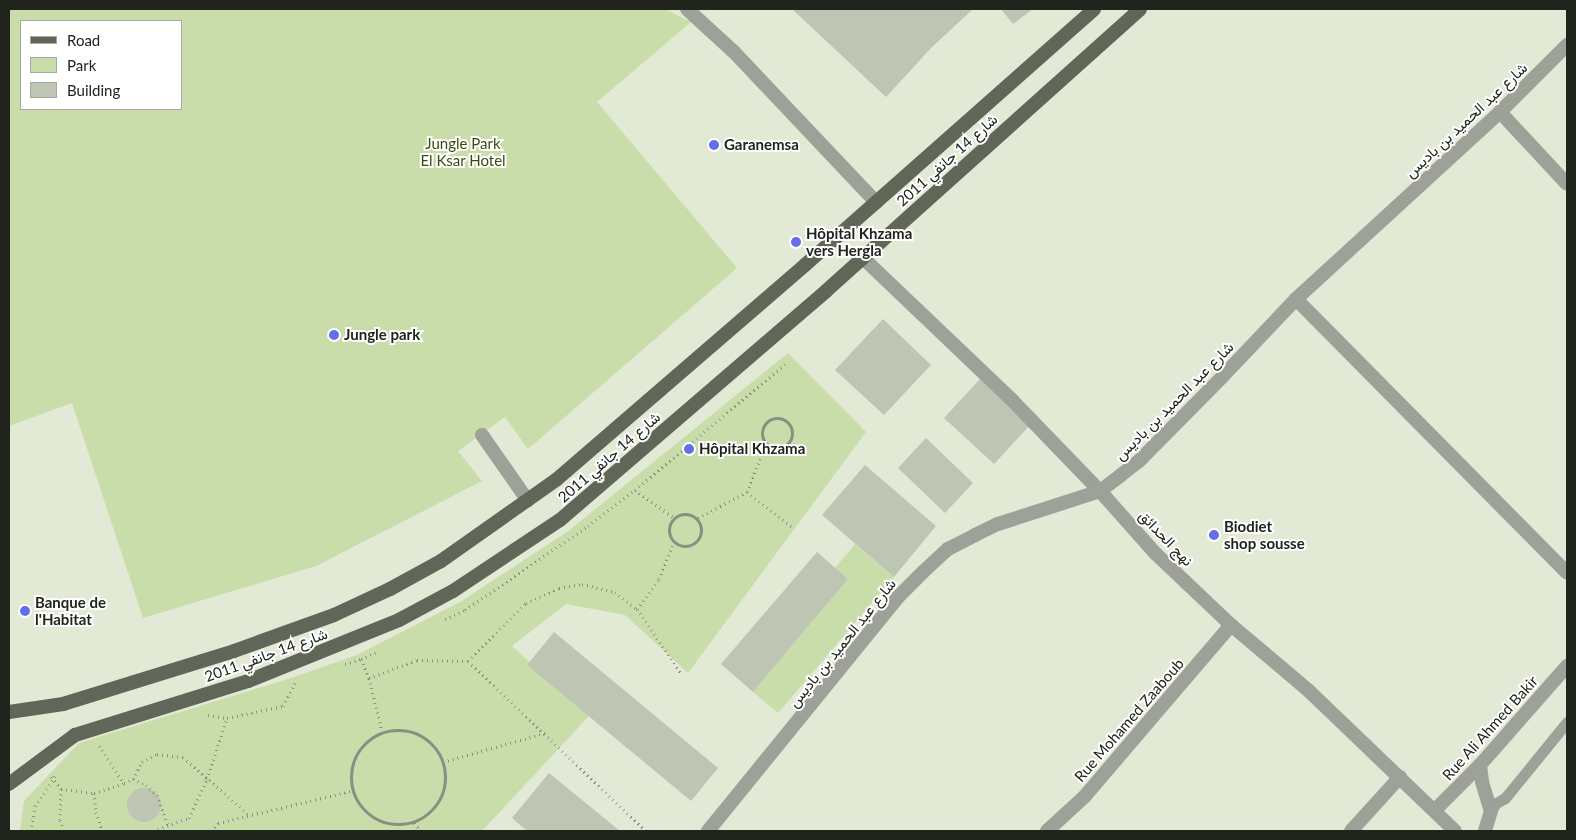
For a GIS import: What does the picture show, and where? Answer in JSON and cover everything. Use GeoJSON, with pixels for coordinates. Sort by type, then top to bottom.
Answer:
{"type":"FeatureCollection","features":[{"type":"Feature","properties":{"kind":"main road","name":"شارع 14 جانفي 2011"},"geometry":{"type":"LineString","coordinates":[[9,712],[63,704],[234,651],[334,614],[390,589],[441,561],[528,502],[563,474],[876,202],[1094,9]]}},
{"type":"Feature","properties":{"kind":"main road","name":"شارع 14 جانفي 2011"},"geometry":{"type":"LineString","coordinates":[[9,784],[74,735],[248,681],[400,620],[453,590],[575,508],[863,258],[1140,9]]}},
{"type":"Feature","properties":{"kind":"street"},"geometry":{"type":"LineString","coordinates":[[686,9],[734,52],[876,202]]}},
{"type":"Feature","properties":{"kind":"street","name":"شارع عبد الحميد بن باديس"},"geometry":{"type":"LineString","coordinates":[[708,831],[898,597],[948,549],[998,524],[1100,491],[1139,460],[1296,299],[1500,112],[1567,45]]}},
{"type":"Feature","properties":{"kind":"street"},"geometry":{"type":"LineString","coordinates":[[1500,112],[1567,184]]}},
{"type":"Feature","properties":{"kind":"street","name":"نهج الحدائق"},"geometry":{"type":"LineString","coordinates":[[863,258],[1012,400],[1100,491],[1155,553],[1231,625],[1309,691],[1455,831]]}},
{"type":"Feature","properties":{"kind":"street"},"geometry":{"type":"LineString","coordinates":[[1296,299],[1567,573]]}},
{"type":"Feature","properties":{"kind":"street"},"geometry":{"type":"LineString","coordinates":[[482,434],[528,502]]}},
{"type":"Feature","properties":{"kind":"street","name":"Rue Mohamed Zaaboub"},"geometry":{"type":"LineString","coordinates":[[1047,831],[1085,796],[1231,625]]}},
{"type":"Feature","properties":{"kind":"street","name":"Rue Ali Ahmed Bakir"},"geometry":{"type":"LineString","coordinates":[[1435,810],[1480,765],[1567,666]]}},
{"type":"Feature","properties":{"kind":"street"},"geometry":{"type":"LineString","coordinates":[[1480,765],[1482,782],[1491,811],[1485,831]]}},
{"type":"Feature","properties":{"kind":"street"},"geometry":{"type":"LineString","coordinates":[[1351,831],[1400,777]]}},
{"type":"Feature","properties":{"kind":"lane"},"geometry":{"type":"LineString","coordinates":[[1491,811],[1496,803],[1505,798],[1567,722]]}},
{"type":"Feature","properties":{"kind":"path"},"geometry":{"type":"LineString","coordinates":[[698,518],[748,492],[766,444],[761,432],[766,422],[777,417],[788,422],[792,433],[788,444],[777,448],[766,444]]}},
{"type":"Feature","properties":{"kind":"path"},"geometry":{"type":"LineString","coordinates":[[635,490],[673,517]]}},
{"type":"Feature","properties":{"kind":"path"},"geometry":{"type":"LineString","coordinates":[[748,492],[794,528]]}},
{"type":"Feature","properties":{"kind":"path"},"geometry":{"type":"LineString","coordinates":[[685,512],[698,518],[702,530],[697,542],[684,547],[674,542],[668,528],[673,517],[685,512]]}},
{"type":"Feature","properties":{"kind":"path"},"geometry":{"type":"LineString","coordinates":[[637,609],[659,580],[674,542]]}},
{"type":"Feature","properties":{"kind":"path"},"geometry":{"type":"LineString","coordinates":[[468,661],[526,603],[559,588],[582,584],[614,592],[637,609],[681,673]]}},
{"type":"Feature","properties":{"kind":"path"},"geometry":{"type":"LineString","coordinates":[[343,665],[362,660],[369,678],[382,732]]}},
{"type":"Feature","properties":{"kind":"path"},"geometry":{"type":"LineString","coordinates":[[369,678],[417,660],[468,661],[646,831]]}},
{"type":"Feature","properties":{"kind":"path"},"geometry":{"type":"LineString","coordinates":[[153,831],[189,818],[207,779],[227,718],[282,706],[297,680]]}},
{"type":"Feature","properties":{"kind":"path"},"geometry":{"type":"LineString","coordinates":[[407,730],[432,743],[443,762],[446,780],[435,807],[414,823],[397,826],[367,814],[351,790],[350,766],[363,743],[382,732],[407,730]]}},
{"type":"Feature","properties":{"kind":"path"},"geometry":{"type":"LineString","coordinates":[[443,762],[545,733]]}},
{"type":"Feature","properties":{"kind":"path"},"geometry":{"type":"LineString","coordinates":[[99,745],[124,783]]}},
{"type":"Feature","properties":{"kind":"path"},"geometry":{"type":"LineString","coordinates":[[35,763],[61,789],[94,793],[133,779],[142,762],[157,754],[183,757],[249,815]]}},
{"type":"Feature","properties":{"kind":"path"},"geometry":{"type":"LineString","coordinates":[[31,831],[35,806],[52,779]]}},
{"type":"Feature","properties":{"kind":"path"},"geometry":{"type":"LineString","coordinates":[[133,779],[146,785],[157,795],[168,826]]}},
{"type":"Feature","properties":{"kind":"path"},"geometry":{"type":"LineString","coordinates":[[61,789],[60,820],[64,831]]}},
{"type":"Feature","properties":{"kind":"path"},"geometry":{"type":"LineString","coordinates":[[211,831],[218,823],[351,790]]}},
{"type":"Feature","properties":{"kind":"path"},"geometry":{"type":"LineString","coordinates":[[94,793],[96,812],[102,831]]}},
{"type":"Feature","properties":{"kind":"path"},"geometry":{"type":"LineString","coordinates":[[414,823],[420,831]]}},
{"type":"Feature","properties":{"kind":"green space","name":"Jungle park"},"geometry":{"type":"Polygon","coordinates":[[[9,9],[665,9],[691,22],[597,102],[737,268],[528,449],[505,417],[458,451],[482,481],[316,566],[143,618],[72,403],[9,426],[9,9]]]}},
{"type":"Feature","properties":{"kind":"green space"},"geometry":{"type":"Polygon","coordinates":[[[788,353],[866,432],[688,673],[625,615],[566,604],[512,646],[589,716],[482,831],[20,831],[24,801],[79,743],[288,679],[357,655],[460,602],[567,532],[788,353]]]}},
{"type":"Feature","properties":{"kind":"green space"},"geometry":{"type":"Polygon","coordinates":[[[855,544],[894,577],[778,713],[753,692],[848,579],[835,568],[855,544]]]}},
{"type":"Feature","properties":{"kind":"building"},"geometry":{"type":"Polygon","coordinates":[[[792,9],[973,9],[932,47],[886,97],[792,9]]]}},
{"type":"Feature","properties":{"kind":"building"},"geometry":{"type":"Polygon","coordinates":[[[1001,9],[1033,9],[1013,24],[1001,9]]]}},
{"type":"Feature","properties":{"kind":"building"},"geometry":{"type":"Polygon","coordinates":[[[883,319],[931,365],[884,415],[835,370],[883,319]]]}},
{"type":"Feature","properties":{"kind":"building"},"geometry":{"type":"Polygon","coordinates":[[[980,379],[1030,425],[994,464],[944,418],[980,379]]]}},
{"type":"Feature","properties":{"kind":"building"},"geometry":{"type":"Polygon","coordinates":[[[926,438],[973,483],[945,513],[898,468],[926,438]]]}},
{"type":"Feature","properties":{"kind":"building"},"geometry":{"type":"Polygon","coordinates":[[[865,465],[936,526],[894,577],[822,515],[865,465]]]}},
{"type":"Feature","properties":{"kind":"building"},"geometry":{"type":"Polygon","coordinates":[[[817,552],[848,579],[753,692],[721,664],[817,552]]]}},
{"type":"Feature","properties":{"kind":"building"},"geometry":{"type":"Polygon","coordinates":[[[554,632],[718,768],[691,801],[527,665],[554,632]]]}},
{"type":"Feature","properties":{"kind":"building"},"geometry":{"type":"Polygon","coordinates":[[[549,773],[620,831],[527,831],[512,818],[549,773]]]}},
{"type":"Feature","properties":{"kind":"building"},"geometry":{"type":"Polygon","coordinates":[[[144,788],[156,793],[161,805],[156,817],[144,822],[132,817],[127,805],[132,793],[144,788]]]}},
{"type":"Feature","properties":{"kind":"place","name":"Garanemsa"},"geometry":{"type":"Point","coordinates":[714,145]}},
{"type":"Feature","properties":{"kind":"place","name":"Hôpital Khzama vers Hergla"},"geometry":{"type":"Point","coordinates":[796,242]}},
{"type":"Feature","properties":{"kind":"place","name":"Jungle park"},"geometry":{"type":"Point","coordinates":[334,335]}},
{"type":"Feature","properties":{"kind":"place","name":"Hôpital Khzama"},"geometry":{"type":"Point","coordinates":[689,449]}},
{"type":"Feature","properties":{"kind":"place","name":"Biodiet shop sousse"},"geometry":{"type":"Point","coordinates":[1214,535]}},
{"type":"Feature","properties":{"kind":"place","name":"Banque de l'Habitat"},"geometry":{"type":"Point","coordinates":[25,611]}},
{"type":"Feature","properties":{"kind":"park label","name":"Jungle Park El Ksar Hotel"},"geometry":{"type":"Point","coordinates":[463,152]}}]}
